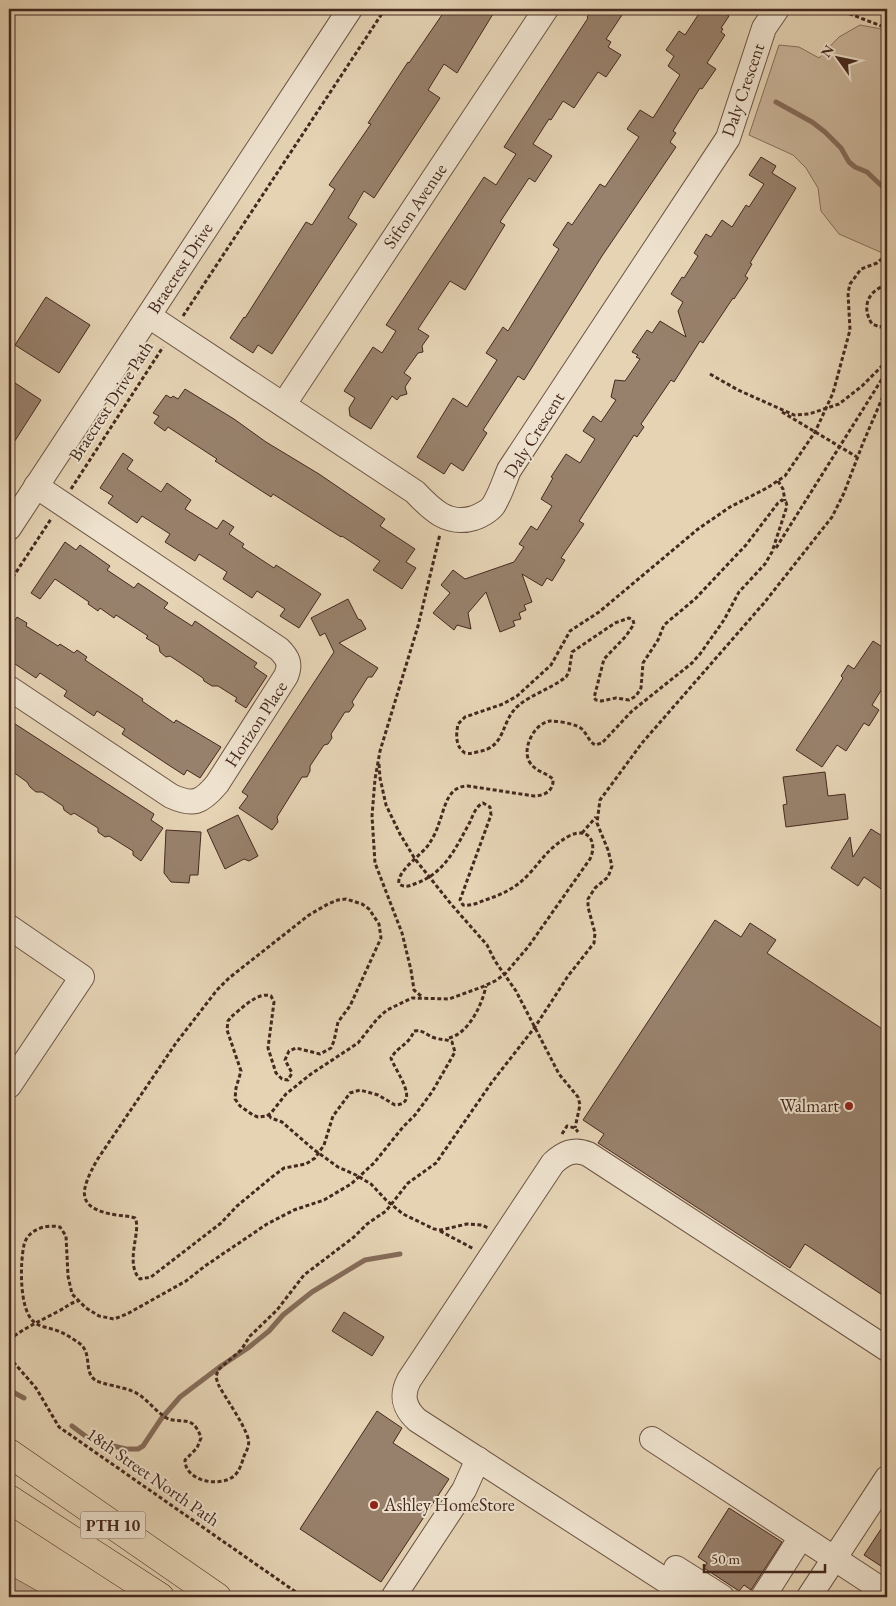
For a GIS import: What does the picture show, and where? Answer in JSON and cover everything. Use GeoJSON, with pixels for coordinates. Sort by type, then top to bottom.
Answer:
{"type":"FeatureCollection","features":[{"type":"Feature","properties":{"kind":"main road","name":"PTH 10"},"geometry":{"type":"LineString","coordinates":[[9,1453],[217,1597]]}},
{"type":"Feature","properties":{"kind":"main road","name":"PTH 10"},"geometry":{"type":"LineString","coordinates":[[9,1500],[160,1597]]}},
{"type":"Feature","properties":{"kind":"street","name":"Braecrest Drive"},"geometry":{"type":"LineString","coordinates":[[9,528],[350,9]]}},
{"type":"Feature","properties":{"kind":"street","name":"Sifton Avenue"},"geometry":{"type":"LineString","coordinates":[[284,404],[546,9]]}},
{"type":"Feature","properties":{"kind":"street","name":"Daly Crescent"},"geometry":{"type":"LineString","coordinates":[[148,316],[415,492],[426,503],[451,520],[464,521],[479,517],[492,507],[509,470],[728,138],[764,28],[777,9]]}},
{"type":"Feature","properties":{"kind":"street","name":"Horizon Place"},"geometry":{"type":"LineString","coordinates":[[9,688],[171,796],[182,801],[191,802],[198,801],[208,795],[217,784],[289,669],[286,656],[280,649],[36,486]]}},
{"type":"Feature","properties":{"kind":"street"},"geometry":{"type":"LineString","coordinates":[[9,927],[82,977],[9,1086]]}},
{"type":"Feature","properties":{"kind":"street"},"geometry":{"type":"LineString","coordinates":[[691,1597],[478,1459],[412,1415],[408,1410],[404,1398],[406,1387],[545,1173],[561,1156],[574,1150],[588,1154],[887,1349]]}},
{"type":"Feature","properties":{"kind":"street"},"geometry":{"type":"LineString","coordinates":[[652,1438],[887,1593]]}},
{"type":"Feature","properties":{"kind":"street"},"geometry":{"type":"LineString","coordinates":[[395,1597],[464,1490],[478,1459]]}},
{"type":"Feature","properties":{"kind":"street"},"geometry":{"type":"LineString","coordinates":[[809,1597],[887,1478]]}},
{"type":"Feature","properties":{"kind":"street"},"geometry":{"type":"LineString","coordinates":[[763,1597],[801,1537]]}},
{"type":"Feature","properties":{"kind":"street"},"geometry":{"type":"LineString","coordinates":[[637,1542],[722,1597]]}},
{"type":"Feature","properties":{"kind":"path","name":"Braecrest Drive Path"},"geometry":{"type":"LineString","coordinates":[[9,583],[172,332],[386,9]]}},
{"type":"Feature","properties":{"kind":"path"},"geometry":{"type":"LineString","coordinates":[[837,9],[884,28],[887,37]]}},
{"type":"Feature","properties":{"kind":"path"},"geometry":{"type":"LineString","coordinates":[[785,501],[778,503],[746,545],[691,603],[664,625],[658,640],[643,663],[642,688],[636,696],[629,700],[616,698],[601,701],[594,698],[604,659],[626,636],[634,624],[631,619],[625,618],[614,623],[572,652],[569,672],[566,677],[519,705],[508,719],[500,739],[492,748],[470,754],[461,750],[456,735],[461,719],[503,704],[517,696],[551,665],[570,631],[596,614],[704,524],[730,507],[778,481],[793,465],[815,432],[833,393],[850,330],[848,294],[850,284],[861,269],[877,263],[887,254]]}},
{"type":"Feature","properties":{"kind":"path"},"geometry":{"type":"LineString","coordinates":[[887,285],[877,288],[872,292],[867,303],[872,324],[880,326],[887,323]]}},
{"type":"Feature","properties":{"kind":"path"},"geometry":{"type":"LineString","coordinates":[[710,374],[738,390],[794,415],[809,414],[839,404],[887,361]]}},
{"type":"Feature","properties":{"kind":"path"},"geometry":{"type":"LineString","coordinates":[[455,1047],[452,1042],[446,1039],[436,1038],[421,1030],[414,1032],[410,1041],[400,1046],[391,1058],[407,1092],[404,1102],[395,1105],[378,1095],[360,1090],[350,1093],[332,1119],[326,1141],[320,1152],[311,1162],[284,1168],[237,1206],[221,1223],[169,1262],[155,1275],[146,1279],[137,1277],[134,1268],[133,1249],[137,1221],[132,1217],[111,1214],[90,1206],[85,1202],[84,1195],[89,1176],[97,1160],[176,1043],[217,990],[317,910],[338,900],[362,904],[374,915],[379,924],[381,938],[350,1006],[338,1022],[331,1048],[320,1054],[296,1048],[292,1049],[286,1055],[285,1060],[291,1076],[285,1081],[276,1073],[268,1048],[274,1002],[271,996],[265,994],[258,997],[228,1021],[228,1035],[241,1071],[235,1099],[240,1106],[253,1115],[261,1117],[268,1115],[286,1094],[311,1074],[358,1042],[386,1010],[406,999],[449,999],[486,986],[505,974],[528,947],[590,859],[593,852],[593,842],[587,835],[582,833],[570,835],[548,850],[526,877],[507,892],[475,904],[463,905],[460,900],[491,815],[490,807],[483,802],[478,806],[446,863],[440,870],[430,877],[407,886],[399,884],[399,876],[428,847],[452,792],[459,787],[468,786],[540,796],[549,791],[553,779],[534,767],[527,758],[529,741],[540,726],[549,721],[579,727],[592,743],[595,745],[602,743],[632,711],[692,662],[700,654],[724,620],[739,592],[765,564],[792,524],[838,447],[887,371]]}},
{"type":"Feature","properties":{"kind":"path"},"geometry":{"type":"LineString","coordinates":[[486,986],[481,1003],[459,1034],[453,1057],[432,1092],[381,1156],[360,1177],[338,1193],[294,1210],[267,1224],[205,1266],[186,1282],[127,1314],[106,1318],[92,1313],[72,1294],[69,1285],[64,1230],[60,1227],[49,1226],[36,1230],[24,1242],[22,1251],[22,1285],[25,1306],[35,1323],[56,1330],[83,1347],[88,1358],[89,1371],[95,1380],[136,1393],[165,1417],[186,1420],[196,1426],[201,1438],[197,1448],[185,1460],[188,1472],[208,1482],[230,1479],[236,1474],[248,1448],[248,1437],[218,1384],[217,1372],[236,1355],[250,1336],[277,1310],[304,1275],[392,1206],[408,1183],[430,1169],[441,1158],[492,1082],[535,1027],[594,943],[595,933],[588,907],[588,899],[595,888],[608,877],[612,866],[597,823],[600,800],[642,744],[764,603],[824,529],[839,505],[887,386]]}},
{"type":"Feature","properties":{"kind":"path"},"geometry":{"type":"LineString","coordinates":[[768,404],[857,457]]}},
{"type":"Feature","properties":{"kind":"path"},"geometry":{"type":"LineString","coordinates":[[765,564],[779,536],[782,518],[787,506],[784,488],[778,481]]}},
{"type":"Feature","properties":{"kind":"path"},"geometry":{"type":"LineString","coordinates":[[424,998],[414,990],[402,933],[375,863],[372,816],[378,760],[418,626],[440,535]]}},
{"type":"Feature","properties":{"kind":"path"},"geometry":{"type":"LineString","coordinates":[[378,760],[386,805],[400,834],[415,859],[484,941],[529,1016],[559,1074],[578,1097],[580,1105],[575,1128]]}},
{"type":"Feature","properties":{"kind":"path"},"geometry":{"type":"LineString","coordinates":[[582,833],[597,816]]}},
{"type":"Feature","properties":{"kind":"path"},"geometry":{"type":"LineString","coordinates":[[529,1016],[534,1020],[542,1016]]}},
{"type":"Feature","properties":{"kind":"path"},"geometry":{"type":"LineString","coordinates":[[446,1039],[459,1034]]}},
{"type":"Feature","properties":{"kind":"path"},"geometry":{"type":"LineString","coordinates":[[268,1115],[282,1122],[313,1149],[320,1152],[342,1170],[360,1177],[371,1184],[392,1206],[403,1214],[437,1229],[479,1252]]}},
{"type":"Feature","properties":{"kind":"path"},"geometry":{"type":"LineString","coordinates":[[437,1229],[441,1230],[474,1224],[482,1225],[492,1230]]}},
{"type":"Feature","properties":{"kind":"path"},"geometry":{"type":"LineString","coordinates":[[9,1340],[35,1323],[78,1301]]}},
{"type":"Feature","properties":{"kind":"path","name":"18th Street North Path"},"geometry":{"type":"LineString","coordinates":[[9,1357],[36,1388],[58,1427],[303,1597]]}},
{"type":"Feature","properties":{"kind":"shaded area"},"geometry":{"type":"Polygon","coordinates":[[[860,25],[887,30],[887,255],[839,234],[821,211],[818,188],[806,168],[793,155],[749,135],[779,45],[799,47],[819,58],[839,37],[860,25]]]}},
{"type":"Feature","properties":{"kind":"shaded area"},"geometry":{"type":"Polygon","coordinates":[[[9,1575],[48,1597],[9,1597],[9,1575]]]}},
{"type":"Feature","properties":{"kind":"building"},"geometry":{"type":"Polygon","coordinates":[[[446,9],[496,9],[457,73],[444,64],[428,90],[440,98],[374,198],[364,191],[348,218],[357,224],[272,354],[258,345],[253,353],[230,338],[245,318],[306,222],[312,225],[335,189],[329,185],[371,124],[368,123],[408,62],[446,9]]]}},
{"type":"Feature","properties":{"kind":"building"},"geometry":{"type":"Polygon","coordinates":[[[593,9],[626,9],[606,39],[611,42],[608,47],[621,55],[606,77],[598,72],[574,108],[563,101],[551,120],[549,119],[533,144],[552,156],[535,182],[529,178],[500,222],[505,225],[465,290],[450,281],[418,329],[429,336],[422,346],[423,352],[418,353],[404,373],[411,378],[405,387],[407,394],[400,396],[397,400],[392,396],[371,429],[350,416],[349,408],[355,398],[344,391],[373,347],[382,353],[396,331],[386,325],[484,177],[496,185],[516,154],[504,147],[593,9]]]}},
{"type":"Feature","properties":{"kind":"building"},"geometry":{"type":"Polygon","coordinates":[[[702,9],[718,9],[729,16],[721,28],[723,29],[721,32],[725,35],[707,63],[716,69],[702,89],[700,88],[673,131],[676,133],[670,142],[676,147],[602,256],[524,380],[518,376],[483,430],[487,433],[463,471],[451,463],[444,474],[417,457],[453,398],[467,407],[497,360],[486,353],[503,327],[508,331],[559,249],[553,245],[568,222],[572,225],[600,184],[605,187],[639,137],[627,129],[640,110],[653,118],[680,75],[668,66],[674,56],[666,50],[679,31],[685,35],[702,9]]]}},
{"type":"Feature","properties":{"kind":"building"},"geometry":{"type":"Polygon","coordinates":[[[761,157],[776,166],[772,173],[796,188],[750,263],[752,264],[745,276],[748,278],[703,343],[700,341],[674,382],[671,380],[641,424],[644,427],[637,437],[634,435],[579,521],[584,524],[561,558],[565,560],[552,581],[547,578],[542,586],[522,574],[532,602],[524,605],[526,610],[519,613],[521,619],[513,621],[515,626],[500,632],[486,592],[468,613],[471,629],[457,625],[454,630],[433,613],[450,593],[441,585],[453,570],[465,579],[514,562],[524,547],[519,544],[531,526],[537,530],[552,506],[541,499],[553,478],[551,477],[566,454],[580,463],[595,439],[583,431],[593,416],[601,422],[616,400],[611,397],[615,380],[625,381],[640,359],[636,357],[638,355],[632,352],[647,330],[652,333],[660,321],[686,337],[678,311],[683,302],[671,294],[698,256],[694,253],[706,234],[711,237],[722,220],[732,227],[746,205],[749,207],[764,184],[749,175],[761,157]]]}},
{"type":"Feature","properties":{"kind":"building"},"geometry":{"type":"Polygon","coordinates":[[[46,297],[90,325],[59,373],[15,345],[46,297]]]}},
{"type":"Feature","properties":{"kind":"building"},"geometry":{"type":"Polygon","coordinates":[[[9,379],[41,400],[9,450],[9,379]]]}},
{"type":"Feature","properties":{"kind":"building"},"geometry":{"type":"Polygon","coordinates":[[[185,389],[319,474],[385,519],[380,526],[415,549],[406,562],[416,568],[402,589],[373,570],[380,561],[273,494],[271,497],[215,461],[217,459],[168,427],[165,431],[154,423],[159,416],[153,413],[166,395],[178,399],[185,389]]]}},
{"type":"Feature","properties":{"kind":"building"},"geometry":{"type":"Polygon","coordinates":[[[123,453],[133,460],[127,469],[161,492],[167,483],[191,500],[185,509],[217,529],[223,520],[234,527],[229,534],[244,544],[242,547],[274,568],[276,565],[321,594],[299,628],[280,616],[285,609],[257,591],[252,598],[223,579],[227,572],[199,554],[195,561],[165,542],[170,534],[142,516],[137,523],[108,503],[113,496],[100,488],[123,453]]]}},
{"type":"Feature","properties":{"kind":"building"},"geometry":{"type":"Polygon","coordinates":[[[65,542],[76,550],[80,545],[110,566],[107,570],[134,588],[138,583],[168,603],[164,608],[192,626],[195,621],[257,663],[254,667],[267,676],[246,708],[235,701],[237,698],[218,686],[212,686],[204,681],[203,678],[170,656],[166,657],[160,652],[159,646],[146,638],[148,636],[116,615],[114,618],[100,608],[98,611],[88,604],[89,602],[55,579],[40,599],[31,593],[65,542]]]}},
{"type":"Feature","properties":{"kind":"building"},"geometry":{"type":"Polygon","coordinates":[[[348,599],[358,619],[361,620],[366,629],[339,643],[378,668],[372,677],[368,677],[352,702],[354,705],[349,712],[345,712],[331,734],[332,738],[328,744],[324,745],[310,766],[307,777],[302,777],[277,817],[278,822],[272,830],[239,808],[248,796],[242,792],[334,652],[325,633],[320,636],[311,618],[348,599]]]}},
{"type":"Feature","properties":{"kind":"building"},"geometry":{"type":"Polygon","coordinates":[[[17,617],[27,623],[26,626],[58,646],[60,644],[74,653],[77,650],[87,657],[85,660],[143,699],[142,701],[174,723],[176,720],[221,747],[200,778],[187,770],[184,775],[122,734],[125,729],[97,711],[94,716],[64,696],[67,691],[40,673],[36,678],[9,660],[9,630],[17,617]]]}},
{"type":"Feature","properties":{"kind":"building"},"geometry":{"type":"Polygon","coordinates":[[[873,641],[887,650],[887,681],[872,705],[879,710],[869,726],[864,723],[846,751],[837,745],[822,767],[796,750],[843,678],[841,676],[848,665],[854,669],[873,641]]]}},
{"type":"Feature","properties":{"kind":"building"},"geometry":{"type":"Polygon","coordinates":[[[9,720],[154,814],[151,820],[163,828],[141,861],[133,855],[133,851],[109,836],[105,837],[98,832],[98,828],[74,813],[71,815],[64,810],[63,806],[42,792],[36,792],[27,782],[9,769],[9,720]]]}},
{"type":"Feature","properties":{"kind":"building"},"geometry":{"type":"Polygon","coordinates":[[[825,772],[828,796],[845,794],[848,819],[786,827],[783,805],[787,804],[783,777],[825,772]]]}},
{"type":"Feature","properties":{"kind":"building"},"geometry":{"type":"Polygon","coordinates":[[[238,815],[258,856],[249,861],[244,859],[225,869],[207,830],[238,815]]]}},
{"type":"Feature","properties":{"kind":"building"},"geometry":{"type":"Polygon","coordinates":[[[871,829],[887,839],[887,893],[864,877],[858,886],[831,868],[850,837],[853,857],[871,829]]]}},
{"type":"Feature","properties":{"kind":"building"},"geometry":{"type":"Polygon","coordinates":[[[166,830],[201,832],[198,875],[190,875],[189,883],[171,882],[164,873],[166,830]]]}},
{"type":"Feature","properties":{"kind":"building"},"geometry":{"type":"Polygon","coordinates":[[[715,920],[741,937],[750,923],[776,940],[767,953],[887,1032],[887,1298],[805,1244],[790,1268],[598,1143],[604,1134],[583,1120],[715,920]]]}},
{"type":"Feature","properties":{"kind":"building"},"geometry":{"type":"Polygon","coordinates":[[[344,1312],[384,1337],[372,1356],[332,1331],[344,1312]]]}},
{"type":"Feature","properties":{"kind":"building"},"geometry":{"type":"Polygon","coordinates":[[[377,1411],[402,1428],[393,1443],[449,1479],[381,1582],[300,1529],[377,1411]]]}},
{"type":"Feature","properties":{"kind":"building"},"geometry":{"type":"Polygon","coordinates":[[[729,1508],[782,1542],[751,1590],[744,1585],[739,1591],[704,1568],[707,1563],[698,1557],[729,1508]]]}},
{"type":"Feature","properties":{"kind":"building"},"geometry":{"type":"Polygon","coordinates":[[[887,1520],[887,1570],[864,1555],[887,1520]]]}},
{"type":"Feature","properties":{"kind":"waterway"},"geometry":{"type":"LineString","coordinates":[[776,102],[812,122],[825,132],[841,148],[849,162],[867,172],[887,191]]}},
{"type":"Feature","properties":{"kind":"waterway"},"geometry":{"type":"LineString","coordinates":[[72,1426],[97,1442],[126,1449],[138,1449],[143,1446],[161,1419],[180,1397],[248,1348],[269,1331],[283,1315],[312,1292],[365,1260],[400,1254]]}},
{"type":"Feature","properties":{"kind":"waterway"},"geometry":{"type":"LineString","coordinates":[[9,1390],[24,1398]]}},
{"type":"Feature","properties":{"kind":"place","name":"Walmart"},"geometry":{"type":"Point","coordinates":[849,1106]}},
{"type":"Feature","properties":{"kind":"place","name":"Ashley HomeStore"},"geometry":{"type":"Point","coordinates":[374,1505]}}]}
